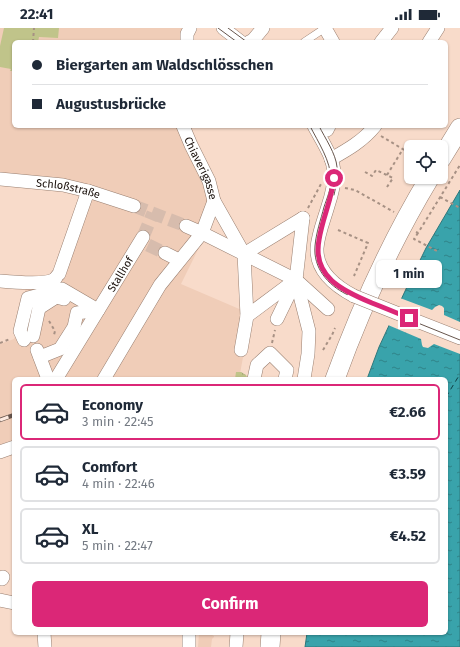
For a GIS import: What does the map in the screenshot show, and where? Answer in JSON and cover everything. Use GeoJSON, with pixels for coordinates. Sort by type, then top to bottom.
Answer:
{"type":"FeatureCollection","features":[{"type":"Feature","properties":{"kind":"main road"},"geometry":{"type":"LineString","coordinates":[[448,148],[460,128]]}},
{"type":"Feature","properties":{"kind":"main road"},"geometry":{"type":"LineString","coordinates":[[336,377],[365,302],[406,219],[426,184]]}},
{"type":"Feature","properties":{"kind":"main road"},"geometry":{"type":"LineString","coordinates":[[270,647],[271,635]]}},
{"type":"Feature","properties":{"kind":"street"},"geometry":{"type":"LineString","coordinates":[[186,40],[190,28]]}},
{"type":"Feature","properties":{"kind":"street"},"geometry":{"type":"LineString","coordinates":[[223,28],[238,40]]}},
{"type":"Feature","properties":{"kind":"street"},"geometry":{"type":"LineString","coordinates":[[253,40],[263,28]]}},
{"type":"Feature","properties":{"kind":"street"},"geometry":{"type":"LineString","coordinates":[[383,40],[392,28]]}},
{"type":"Feature","properties":{"kind":"street"},"geometry":{"type":"LineString","coordinates":[[431,40],[438,28]]}},
{"type":"Feature","properties":{"kind":"street","name":"Chiaverigasse"},"geometry":{"type":"LineString","coordinates":[[105,377],[160,285],[202,233],[214,201],[209,181],[190,145],[184,128]]}},
{"type":"Feature","properties":{"kind":"street"},"geometry":{"type":"LineString","coordinates":[[315,128],[331,159],[334,171],[334,185],[317,249],[318,258],[324,271],[337,286],[354,296],[460,338]]}},
{"type":"Feature","properties":{"kind":"street"},"geometry":{"type":"LineString","coordinates":[[331,159],[361,140],[370,128]]}},
{"type":"Feature","properties":{"kind":"street","name":"Schloßstraße"},"geometry":{"type":"LineString","coordinates":[[0,179],[63,185],[88,191],[134,206]]}},
{"type":"Feature","properties":{"kind":"street"},"geometry":{"type":"LineString","coordinates":[[47,377],[34,342],[35,295],[59,274],[88,191]]}},
{"type":"Feature","properties":{"kind":"street"},"geometry":{"type":"LineString","coordinates":[[214,201],[244,254],[247,316],[242,352],[257,365]]}},
{"type":"Feature","properties":{"kind":"street"},"geometry":{"type":"LineString","coordinates":[[244,254],[303,218]]}},
{"type":"Feature","properties":{"kind":"street"},"geometry":{"type":"LineString","coordinates":[[277,319],[296,280],[303,218]]}},
{"type":"Feature","properties":{"kind":"street"},"geometry":{"type":"LineString","coordinates":[[186,226],[296,280],[328,309]]}},
{"type":"Feature","properties":{"kind":"street","name":"Stallhof"},"geometry":{"type":"LineString","coordinates":[[57,377],[98,310],[144,241]]}},
{"type":"Feature","properties":{"kind":"street"},"geometry":{"type":"LineString","coordinates":[[165,254],[179,260]]}},
{"type":"Feature","properties":{"kind":"street"},"geometry":{"type":"LineString","coordinates":[[247,316],[296,280]]}},
{"type":"Feature","properties":{"kind":"street"},"geometry":{"type":"LineString","coordinates":[[296,280],[309,331],[308,354],[304,377]]}},
{"type":"Feature","properties":{"kind":"street"},"geometry":{"type":"LineString","coordinates":[[0,281],[23,284],[35,295],[56,297],[68,300],[77,313],[74,327],[60,349],[34,342],[20,331],[28,298],[62,289],[98,310]]}},
{"type":"Feature","properties":{"kind":"street"},"geometry":{"type":"LineString","coordinates":[[77,313],[98,310]]}},
{"type":"Feature","properties":{"kind":"street"},"geometry":{"type":"LineString","coordinates":[[254,377],[257,365],[270,353],[287,370],[285,377]]}},
{"type":"Feature","properties":{"kind":"street"},"geometry":{"type":"LineString","coordinates":[[0,452],[12,448]]}},
{"type":"Feature","properties":{"kind":"street"},"geometry":{"type":"LineString","coordinates":[[0,600],[12,603]]}},
{"type":"Feature","properties":{"kind":"street"},"geometry":{"type":"LineString","coordinates":[[44,635],[45,647]]}},
{"type":"Feature","properties":{"kind":"street"},"geometry":{"type":"LineString","coordinates":[[188,647],[189,635]]}},
{"type":"Feature","properties":{"kind":"street"},"geometry":{"type":"LineString","coordinates":[[236,647],[237,635]]}},
{"type":"Feature","properties":{"kind":"lane"},"geometry":{"type":"LineString","coordinates":[[309,40],[328,33]]}},
{"type":"Feature","properties":{"kind":"path"},"geometry":{"type":"LineString","coordinates":[[33,40],[34,28]]}},
{"type":"Feature","properties":{"kind":"path"},"geometry":{"type":"LineString","coordinates":[[372,128],[385,139],[403,149],[387,175]]}},
{"type":"Feature","properties":{"kind":"path"},"geometry":{"type":"LineString","coordinates":[[437,251],[414,240],[460,165]]}},
{"type":"Feature","properties":{"kind":"path"},"geometry":{"type":"LineString","coordinates":[[365,172],[372,176],[376,170],[393,178],[387,187]]}},
{"type":"Feature","properties":{"kind":"path"},"geometry":{"type":"LineString","coordinates":[[303,218],[322,182],[355,190],[397,214]]}},
{"type":"Feature","properties":{"kind":"path"},"geometry":{"type":"LineString","coordinates":[[440,196],[460,208]]}},
{"type":"Feature","properties":{"kind":"path"},"geometry":{"type":"LineString","coordinates":[[338,230],[368,243],[354,276]]}},
{"type":"Feature","properties":{"kind":"path"},"geometry":{"type":"LineString","coordinates":[[413,230],[418,233]]}},
{"type":"Feature","properties":{"kind":"path"},"geometry":{"type":"LineString","coordinates":[[48,319],[55,331],[60,327]]}},
{"type":"Feature","properties":{"kind":"path"},"geometry":{"type":"LineString","coordinates":[[270,353],[277,319]]}},
{"type":"Feature","properties":{"kind":"path"},"geometry":{"type":"LineString","coordinates":[[323,350],[335,328]]}},
{"type":"Feature","properties":{"kind":"path"},"geometry":{"type":"LineString","coordinates":[[0,343],[34,342]]}},
{"type":"Feature","properties":{"kind":"shaded area"},"geometry":{"type":"Polygon","coordinates":[[[0,28],[195,28],[193,40],[12,40],[12,128],[188,128],[220,205],[181,284],[251,314],[239,377],[12,377],[12,440],[0,445],[0,344],[14,339],[17,332],[26,287],[52,277],[84,197],[68,192],[0,185],[0,28]]]}},
{"type":"Feature","properties":{"kind":"shaded area"},"geometry":{"type":"Polygon","coordinates":[[[199,635],[214,636],[211,647],[198,647],[199,635]]]}},
{"type":"Feature","properties":{"kind":"green space"},"geometry":{"type":"Polygon","coordinates":[[[4,28],[59,28],[58,38],[39,37],[38,40],[12,40],[12,71],[10,71],[11,69],[0,67],[0,46],[4,28]]]}},
{"type":"Feature","properties":{"kind":"green space"},"geometry":{"type":"Polygon","coordinates":[[[236,372],[241,372],[247,377],[235,377],[236,372]]]}},
{"type":"Feature","properties":{"kind":"water"},"geometry":{"type":"Polygon","coordinates":[[[460,190],[460,647],[305,647],[307,635],[448,635],[448,377],[368,377],[379,347],[426,248],[460,190]]]}},
{"type":"Feature","properties":{"kind":"pier"},"geometry":{"type":"Polygon","coordinates":[[[400,298],[432,310],[439,305],[442,306],[444,308],[444,315],[460,322],[460,354],[434,344],[428,348],[423,347],[421,339],[388,325],[400,298]]]}},
{"type":"Feature","properties":{"kind":"ferry route"},"geometry":{"type":"LineString","coordinates":[[448,394],[460,374]]}},
{"type":"Feature","properties":{"kind":"tunnel"},"geometry":{"type":"LineString","coordinates":[[134,206],[186,226]]}},
{"type":"Feature","properties":{"kind":"tunnel"},"geometry":{"type":"LineString","coordinates":[[143,237],[153,213]]}},
{"type":"Feature","properties":{"kind":"tunnel"},"geometry":{"type":"LineString","coordinates":[[148,245],[165,253]]}},
{"type":"Feature","properties":{"kind":"tram line"},"geometry":{"type":"LineString","coordinates":[[218,28],[234,40]]}},
{"type":"Feature","properties":{"kind":"tram line"},"geometry":{"type":"LineString","coordinates":[[228,28],[244,40]]}},
{"type":"Feature","properties":{"kind":"tram line"},"geometry":{"type":"LineString","coordinates":[[311,128],[324,152],[329,166],[331,180],[329,194],[316,236],[315,246],[316,262],[323,275],[333,286],[346,294],[460,340]]}},
{"type":"Feature","properties":{"kind":"tram line"},"geometry":{"type":"LineString","coordinates":[[320,128],[336,162],[337,178],[334,195]]}},
{"type":"Feature","properties":{"kind":"railway"},"geometry":{"type":"LineString","coordinates":[[0,420],[12,416]]}},
{"type":"Feature","properties":{"kind":"route"},"geometry":{"type":"LineString","coordinates":[[334,178],[334,185],[317,249],[318,258],[324,271],[337,286],[348,293],[409,318]]}}]}
